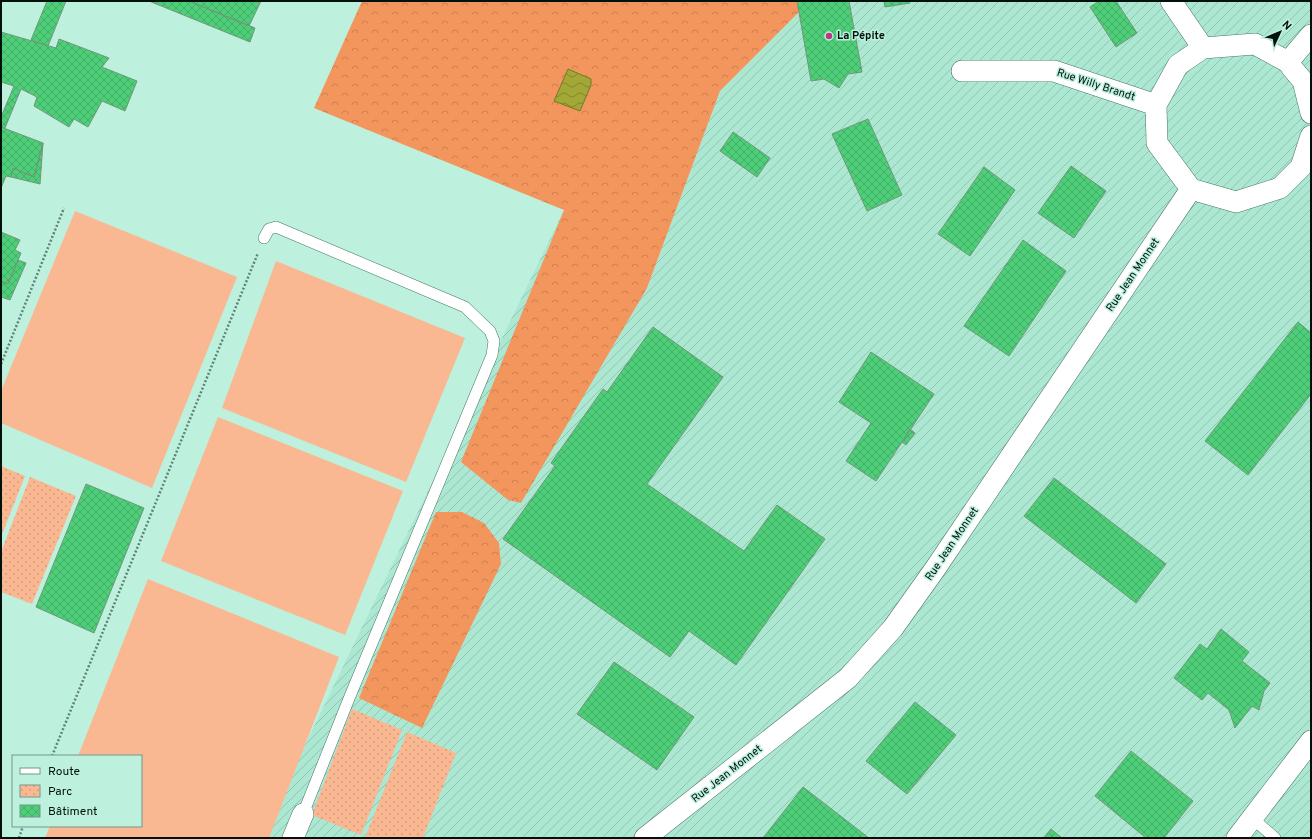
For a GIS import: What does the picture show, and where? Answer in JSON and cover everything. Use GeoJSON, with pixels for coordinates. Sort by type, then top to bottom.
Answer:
{"type":"FeatureCollection","features":[{"type":"Feature","properties":{"kind":"street"},"geometry":{"type":"LineString","coordinates":[[1171,1],[1203,48]]}},
{"type":"Feature","properties":{"kind":"street"},"geometry":{"type":"LineString","coordinates":[[1288,62],[1311,35]]}},
{"type":"Feature","properties":{"kind":"street"},"geometry":{"type":"LineString","coordinates":[[1311,113],[1303,81],[1288,62],[1254,44],[1203,48],[1178,65],[1156,105],[1158,143],[1191,189],[1236,202],[1280,188],[1306,171],[1311,136]]}},
{"type":"Feature","properties":{"kind":"street","name":"Rue Willy Brandt"},"geometry":{"type":"LineString","coordinates":[[962,71],[1054,71],[1156,105]]}},
{"type":"Feature","properties":{"kind":"street","name":"Rue Jean Monnet"},"geometry":{"type":"LineString","coordinates":[[645,838],[848,678],[893,628],[935,569],[1191,189]]}},
{"type":"Feature","properties":{"kind":"street"},"geometry":{"type":"LineString","coordinates":[[1237,838],[1311,741]]}},
{"type":"Feature","properties":{"kind":"street"},"geometry":{"type":"LineString","coordinates":[[293,838],[303,814]]}},
{"type":"Feature","properties":{"kind":"lane"},"geometry":{"type":"LineString","coordinates":[[264,238],[269,229],[276,227],[465,307],[490,331],[494,341],[492,356],[348,701],[303,814]]}},
{"type":"Feature","properties":{"kind":"lane"},"geometry":{"type":"LineString","coordinates":[[1252,818],[1275,838]]}},
{"type":"Feature","properties":{"kind":"path"},"geometry":{"type":"LineString","coordinates":[[1,364],[64,208]]}},
{"type":"Feature","properties":{"kind":"path"},"geometry":{"type":"LineString","coordinates":[[52,755],[264,238]]}},
{"type":"Feature","properties":{"kind":"path"},"geometry":{"type":"LineString","coordinates":[[19,838],[23,827]]}},
{"type":"Feature","properties":{"kind":"shaded area"},"geometry":{"type":"Polygon","coordinates":[[[810,1],[1311,1],[1311,838],[260,838],[563,212],[647,288],[720,91],[810,1]]]}},
{"type":"Feature","properties":{"kind":"green space"},"geometry":{"type":"Polygon","coordinates":[[[362,1],[810,1],[720,91],[647,288],[521,503],[508,500],[461,462],[564,210],[314,108],[362,1]]]}},
{"type":"Feature","properties":{"kind":"green space"},"geometry":{"type":"Polygon","coordinates":[[[75,211],[237,277],[152,488],[1,423],[1,391],[75,211]]]}},
{"type":"Feature","properties":{"kind":"green space"},"geometry":{"type":"Polygon","coordinates":[[[276,261],[465,338],[406,482],[222,408],[276,261]]]}},
{"type":"Feature","properties":{"kind":"green space"},"geometry":{"type":"Polygon","coordinates":[[[218,417],[403,491],[345,635],[161,561],[218,417]]]}},
{"type":"Feature","properties":{"kind":"green space"},"geometry":{"type":"Polygon","coordinates":[[[1,466],[25,476],[1,537],[1,466]]]}},
{"type":"Feature","properties":{"kind":"green space"},"geometry":{"type":"Polygon","coordinates":[[[30,477],[76,496],[32,604],[1,592],[1,552],[30,477]]]}},
{"type":"Feature","properties":{"kind":"green space"},"geometry":{"type":"Polygon","coordinates":[[[436,512],[462,512],[484,523],[499,543],[501,564],[422,728],[359,698],[436,512]]]}},
{"type":"Feature","properties":{"kind":"green space"},"geometry":{"type":"Polygon","coordinates":[[[148,579],[339,657],[269,838],[45,838],[50,827],[142,827],[142,755],[78,755],[148,579]]]}},
{"type":"Feature","properties":{"kind":"green space"},"geometry":{"type":"Polygon","coordinates":[[[352,709],[402,730],[361,835],[312,815],[352,709]]]}},
{"type":"Feature","properties":{"kind":"green space"},"geometry":{"type":"Polygon","coordinates":[[[407,732],[456,753],[423,838],[365,838],[407,732]]]}},
{"type":"Feature","properties":{"kind":"water"},"geometry":{"type":"Polygon","coordinates":[[[568,69],[591,79],[591,85],[580,111],[554,101],[568,69]]]}},
{"type":"Feature","properties":{"kind":"building"},"geometry":{"type":"Polygon","coordinates":[[[47,1],[66,1],[48,46],[31,40],[47,1]]]}},
{"type":"Feature","properties":{"kind":"building"},"geometry":{"type":"Polygon","coordinates":[[[149,1],[189,1],[255,28],[250,42],[149,1]]]}},
{"type":"Feature","properties":{"kind":"building"},"geometry":{"type":"Polygon","coordinates":[[[189,1],[261,1],[249,26],[189,1]]]}},
{"type":"Feature","properties":{"kind":"building","name":"La Pépite"},"geometry":{"type":"Polygon","coordinates":[[[797,1],[849,1],[862,72],[848,74],[839,88],[824,79],[811,81],[797,1]]]}},
{"type":"Feature","properties":{"kind":"building"},"geometry":{"type":"Polygon","coordinates":[[[884,1],[909,1],[910,3],[885,7],[884,1]]]}},
{"type":"Feature","properties":{"kind":"building"},"geometry":{"type":"Polygon","coordinates":[[[1099,1],[1116,1],[1137,33],[1116,47],[1090,7],[1099,1]]]}},
{"type":"Feature","properties":{"kind":"building"},"geometry":{"type":"Polygon","coordinates":[[[1,32],[56,48],[59,39],[109,58],[102,67],[137,81],[125,111],[102,101],[88,127],[74,119],[69,127],[34,106],[37,97],[21,89],[5,128],[1,127],[1,117],[14,86],[1,82],[1,32]]]}},
{"type":"Feature","properties":{"kind":"building"},"geometry":{"type":"Polygon","coordinates":[[[868,119],[902,195],[867,211],[832,134],[868,119]]]}},
{"type":"Feature","properties":{"kind":"building"},"geometry":{"type":"Polygon","coordinates":[[[1,127],[43,143],[34,177],[13,168],[11,177],[6,176],[1,188],[1,127]]]}},
{"type":"Feature","properties":{"kind":"building"},"geometry":{"type":"Polygon","coordinates":[[[733,132],[770,158],[757,177],[720,151],[733,132]]]}},
{"type":"Feature","properties":{"kind":"building"},"geometry":{"type":"Polygon","coordinates":[[[43,143],[40,184],[11,177],[13,168],[34,177],[43,143]]]}},
{"type":"Feature","properties":{"kind":"building"},"geometry":{"type":"Polygon","coordinates":[[[1071,166],[1106,191],[1074,238],[1038,213],[1071,166]]]}},
{"type":"Feature","properties":{"kind":"building"},"geometry":{"type":"Polygon","coordinates":[[[984,167],[1015,190],[970,256],[938,234],[984,167]]]}},
{"type":"Feature","properties":{"kind":"building"},"geometry":{"type":"Polygon","coordinates":[[[1,232],[20,240],[15,250],[21,253],[8,284],[1,281],[1,232]]]}},
{"type":"Feature","properties":{"kind":"building"},"geometry":{"type":"Polygon","coordinates":[[[1023,240],[1066,271],[1009,356],[964,326],[1023,240]]]}},
{"type":"Feature","properties":{"kind":"building"},"geometry":{"type":"Polygon","coordinates":[[[18,260],[26,263],[10,300],[1,297],[1,281],[8,284],[18,260]]]}},
{"type":"Feature","properties":{"kind":"building"},"geometry":{"type":"Polygon","coordinates":[[[1298,322],[1311,333],[1311,394],[1248,475],[1205,441],[1298,322]]]}},
{"type":"Feature","properties":{"kind":"building"},"geometry":{"type":"Polygon","coordinates":[[[653,327],[723,377],[647,484],[744,551],[777,505],[825,539],[736,665],[689,631],[670,657],[503,539],[555,466],[551,463],[603,389],[607,392],[653,327]]]}},
{"type":"Feature","properties":{"kind":"building"},"geometry":{"type":"Polygon","coordinates":[[[871,352],[934,394],[876,481],[846,461],[871,423],[839,402],[871,352]]]}},
{"type":"Feature","properties":{"kind":"building"},"geometry":{"type":"Polygon","coordinates":[[[910,429],[915,433],[906,445],[902,442],[910,429]]]}},
{"type":"Feature","properties":{"kind":"building"},"geometry":{"type":"Polygon","coordinates":[[[1054,478],[1166,564],[1136,603],[1024,516],[1054,478]]]}},
{"type":"Feature","properties":{"kind":"building"},"geometry":{"type":"Polygon","coordinates":[[[86,484],[144,508],[94,633],[36,607],[86,484]]]}},
{"type":"Feature","properties":{"kind":"building"},"geometry":{"type":"Polygon","coordinates":[[[1221,629],[1249,652],[1242,661],[1270,683],[1264,691],[1259,710],[1252,706],[1235,728],[1229,710],[1208,693],[1202,700],[1174,678],[1200,644],[1207,649],[1221,629]]]}},
{"type":"Feature","properties":{"kind":"building"},"geometry":{"type":"Polygon","coordinates":[[[614,662],[694,717],[657,770],[577,714],[614,662]]]}},
{"type":"Feature","properties":{"kind":"building"},"geometry":{"type":"Polygon","coordinates":[[[915,702],[956,735],[907,794],[866,761],[915,702]]]}},
{"type":"Feature","properties":{"kind":"building"},"geometry":{"type":"Polygon","coordinates":[[[1131,751],[1193,801],[1164,838],[1146,838],[1095,796],[1131,751]]]}},
{"type":"Feature","properties":{"kind":"building"},"geometry":{"type":"Polygon","coordinates":[[[803,787],[869,838],[763,838],[803,787]]]}},
{"type":"Feature","properties":{"kind":"building"},"geometry":{"type":"Polygon","coordinates":[[[1051,829],[1062,838],[1044,838],[1051,829]]]}},
{"type":"Feature","properties":{"kind":"place","name":"La Pépite"},"geometry":{"type":"Point","coordinates":[829,36]}}]}
